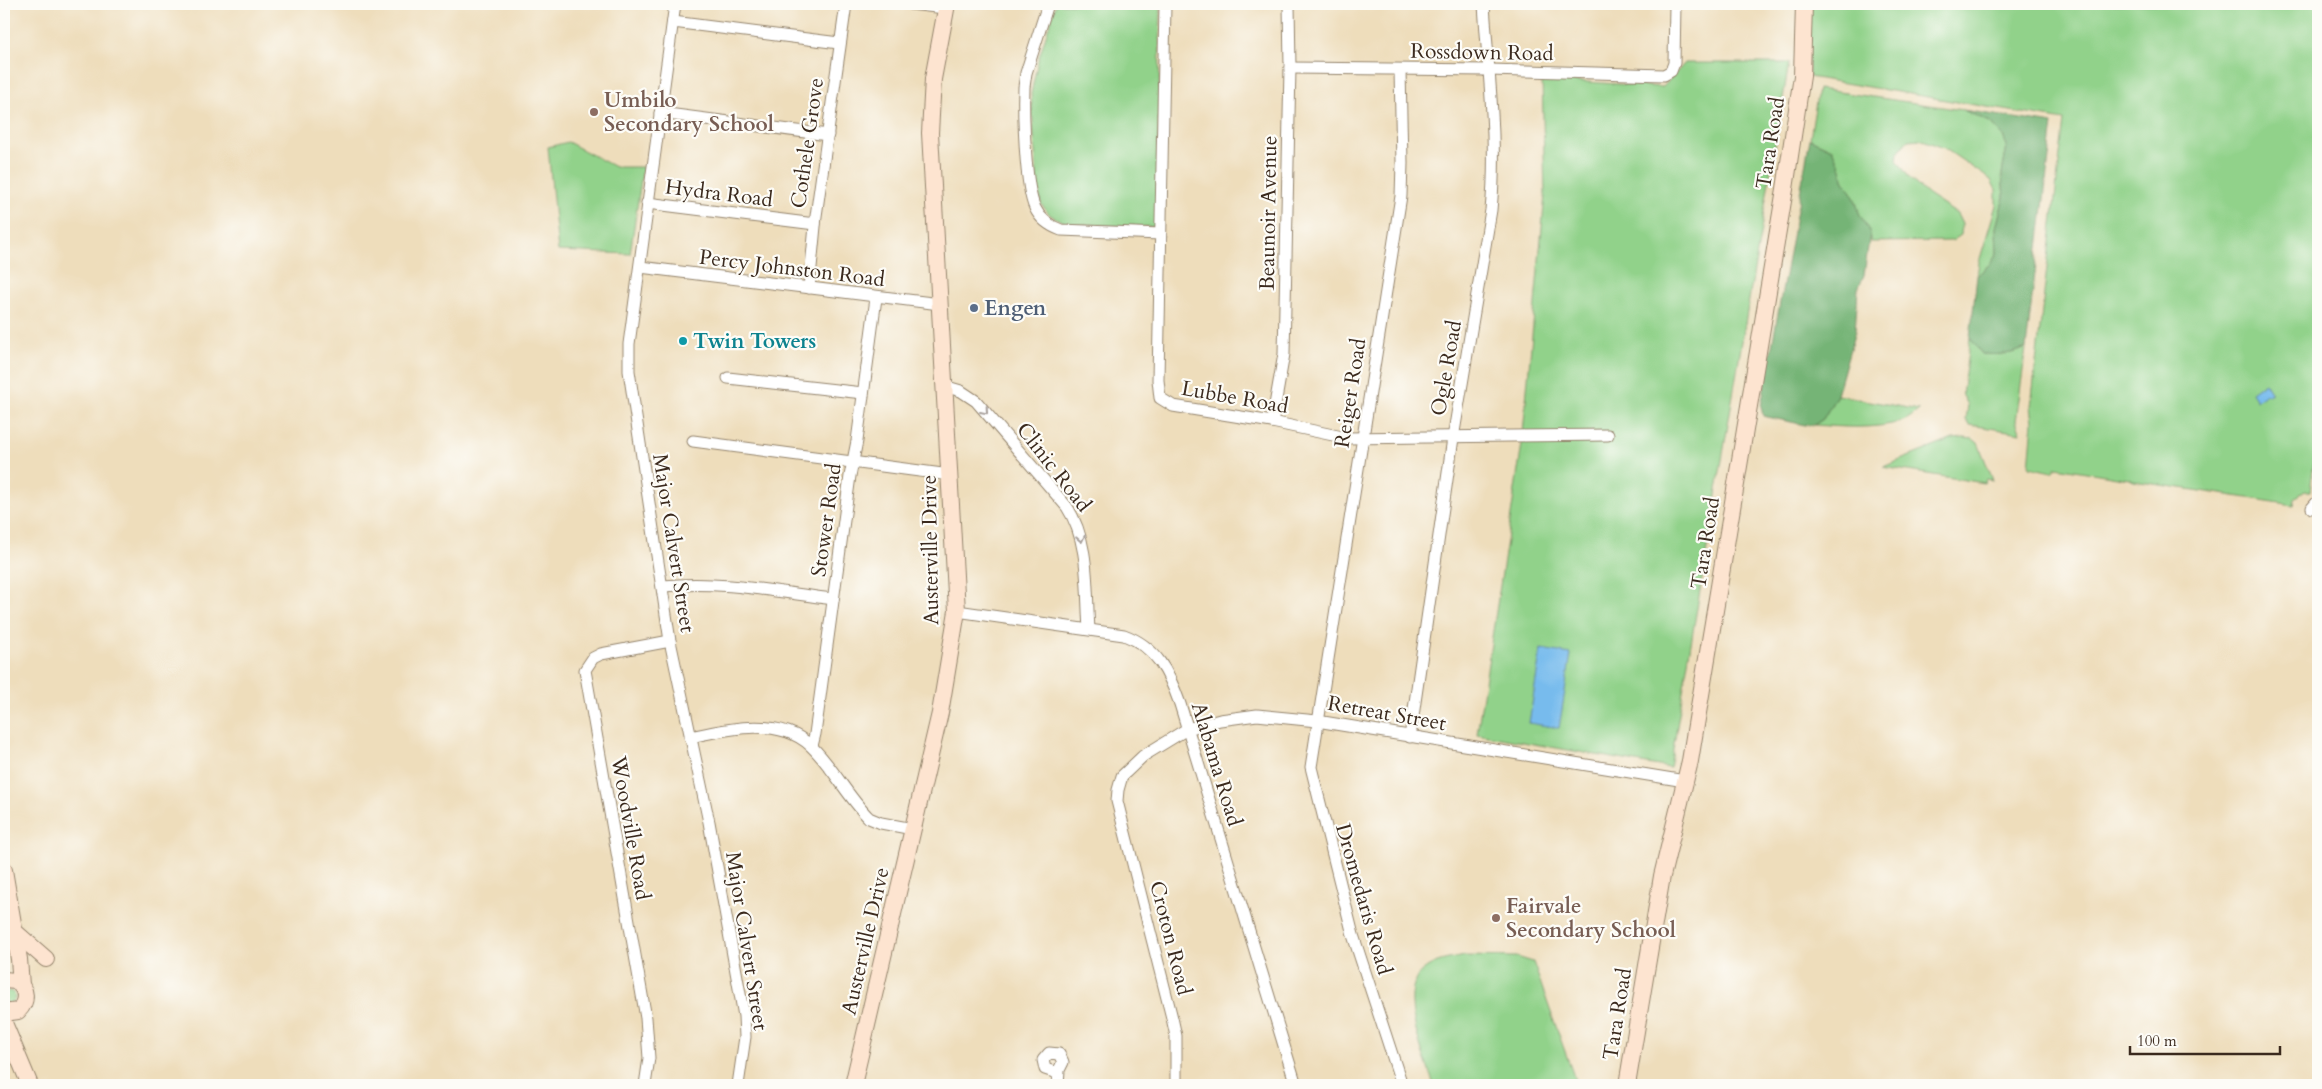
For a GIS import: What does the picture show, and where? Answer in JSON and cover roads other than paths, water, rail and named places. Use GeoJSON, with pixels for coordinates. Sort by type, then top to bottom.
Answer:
{"type":"FeatureCollection","features":[{"type":"Feature","properties":{"kind":"street","name":"Major Calvert Street"},"geometry":{"type":"LineString","coordinates":[[675,4],[629,344],[629,371],[670,642],[708,822],[744,1016],[745,1038],[738,1085]]}},
{"type":"Feature","properties":{"kind":"street","name":"Cothele Grove"},"geometry":{"type":"LineString","coordinates":[[809,288],[815,224],[846,4]]}},
{"type":"Feature","properties":{"kind":"street"},"geometry":{"type":"LineString","coordinates":[[910,4],[946,6]]}},
{"type":"Feature","properties":{"kind":"street"},"geometry":{"type":"LineString","coordinates":[[1048,4],[1026,73],[1024,87],[1029,190],[1036,210],[1052,226],[1061,230],[1160,234]]}},
{"type":"Feature","properties":{"kind":"street","name":"Lubbe Road"},"geometry":{"type":"LineString","coordinates":[[1165,4],[1158,380],[1160,398],[1173,406],[1272,422],[1338,437],[1608,436]]}},
{"type":"Feature","properties":{"kind":"street","name":"Beaunoir Avenue"},"geometry":{"type":"LineString","coordinates":[[1272,422],[1284,354],[1290,68],[1289,4]]}},
{"type":"Feature","properties":{"kind":"street","name":"Ogle Road"},"geometry":{"type":"LineString","coordinates":[[1410,737],[1453,438],[1491,210],[1494,172],[1490,70],[1484,4]]}},
{"type":"Feature","properties":{"kind":"street","name":"Rossdown Road"},"geometry":{"type":"LineString","coordinates":[[1290,68],[1490,70],[1664,76],[1671,71],[1674,63],[1675,4]]}},
{"type":"Feature","properties":{"kind":"street","name":"Tara Road"},"geometry":{"type":"LineString","coordinates":[[1627,1085],[1662,876],[1685,781],[1705,678],[1802,76],[1804,4]]}},
{"type":"Feature","properties":{"kind":"street","name":"Austerville Drive"},"geometry":{"type":"LineString","coordinates":[[852,1085],[940,713],[957,611],[930,133],[937,50],[946,6]]}},
{"type":"Feature","properties":{"kind":"street"},"geometry":{"type":"LineString","coordinates":[[673,22],[839,43]]}},
{"type":"Feature","properties":{"kind":"street","name":"Reiger Road"},"geometry":{"type":"LineString","coordinates":[[1317,721],[1401,196],[1400,70]]}},
{"type":"Feature","properties":{"kind":"street"},"geometry":{"type":"LineString","coordinates":[[660,113],[828,135]]}},
{"type":"Feature","properties":{"kind":"street","name":"Hydra Road"},"geometry":{"type":"LineString","coordinates":[[647,203],[815,224]]}},
{"type":"Feature","properties":{"kind":"street","name":"Percy Johnston Road"},"geometry":{"type":"LineString","coordinates":[[640,267],[876,298],[940,304]]}},
{"type":"Feature","properties":{"kind":"street","name":"Stower Road"},"geometry":{"type":"LineString","coordinates":[[812,746],[876,298]]}},
{"type":"Feature","properties":{"kind":"street"},"geometry":{"type":"LineString","coordinates":[[728,378],[863,393]]}},
{"type":"Feature","properties":{"kind":"street","name":"Clinic Road"},"geometry":{"type":"LineString","coordinates":[[944,386],[961,391],[976,401],[1068,507],[1075,518],[1083,544],[1089,629]]}},
{"type":"Feature","properties":{"kind":"street"},"geometry":{"type":"LineString","coordinates":[[693,441],[950,475]]}},
{"type":"Feature","properties":{"kind":"street"},"geometry":{"type":"LineString","coordinates":[[663,586],[690,583],[725,585],[834,599]]}},
{"type":"Feature","properties":{"kind":"street","name":"Alabama Road"},"geometry":{"type":"LineString","coordinates":[[957,611],[1124,635],[1144,644],[1153,652],[1172,681],[1188,729],[1296,1085]]}},
{"type":"Feature","properties":{"kind":"street","name":"Woodville Road"},"geometry":{"type":"LineString","coordinates":[[645,1085],[649,1039],[586,670],[593,658],[601,654],[670,642]]}},
{"type":"Feature","properties":{"kind":"street","name":"Retreat Street"},"geometry":{"type":"LineString","coordinates":[[1118,801],[1118,790],[1122,776],[1143,756],[1188,729],[1244,716],[1317,721],[1685,781]]}},
{"type":"Feature","properties":{"kind":"street","name":"Dromedaris Road"},"geometry":{"type":"LineString","coordinates":[[1317,721],[1311,756],[1313,782],[1352,935],[1402,1085]]}},
{"type":"Feature","properties":{"kind":"street"},"geometry":{"type":"LineString","coordinates":[[690,737],[735,728],[754,727],[794,735],[812,746],[869,818],[881,824],[913,828]]}},
{"type":"Feature","properties":{"kind":"street","name":"Croton Road"},"geometry":{"type":"LineString","coordinates":[[1118,801],[1176,1036],[1176,1085]]}},
{"type":"Feature","properties":{"kind":"street"},"geometry":{"type":"LineString","coordinates":[[4,870],[22,974],[20,985],[25,996],[18,1036],[20,1062]]}},
{"type":"Feature","properties":{"kind":"street"},"geometry":{"type":"LineString","coordinates":[[14,931],[46,959]]}},
{"type":"Feature","properties":{"kind":"street"},"geometry":{"type":"LineString","coordinates":[[4,980],[10,980],[20,985]]}},
{"type":"Feature","properties":{"kind":"street"},"geometry":{"type":"LineString","coordinates":[[4,1013],[13,1013],[22,1007]]}},
{"type":"Feature","properties":{"kind":"street"},"geometry":{"type":"LineString","coordinates":[[4,1023],[30,1085]]}},
{"type":"Feature","properties":{"kind":"street"},"geometry":{"type":"LineString","coordinates":[[1058,1085],[1059,1070]]}},
{"type":"Feature","properties":{"kind":"water"},"geometry":{"type":"Polygon","coordinates":[[[2265,382],[2272,393],[2268,395],[2266,393],[2256,400],[2251,392],[2265,382]]]}},
{"type":"Feature","properties":{"kind":"water"},"geometry":{"type":"Polygon","coordinates":[[[1541,649],[1571,654],[1559,728],[1529,723],[1541,649]]]}},
{"type":"Feature","properties":{"kind":"place","name":"Umbilo Secondary School"},"geometry":{"type":"Point","coordinates":[594,112]}},
{"type":"Feature","properties":{"kind":"place","name":"Engen"},"geometry":{"type":"Point","coordinates":[974,308]}},
{"type":"Feature","properties":{"kind":"place","name":"Twin Towers"},"geometry":{"type":"Point","coordinates":[683,341]}},
{"type":"Feature","properties":{"kind":"place","name":"Fairvale Secondary School"},"geometry":{"type":"Point","coordinates":[1496,918]}}]}
